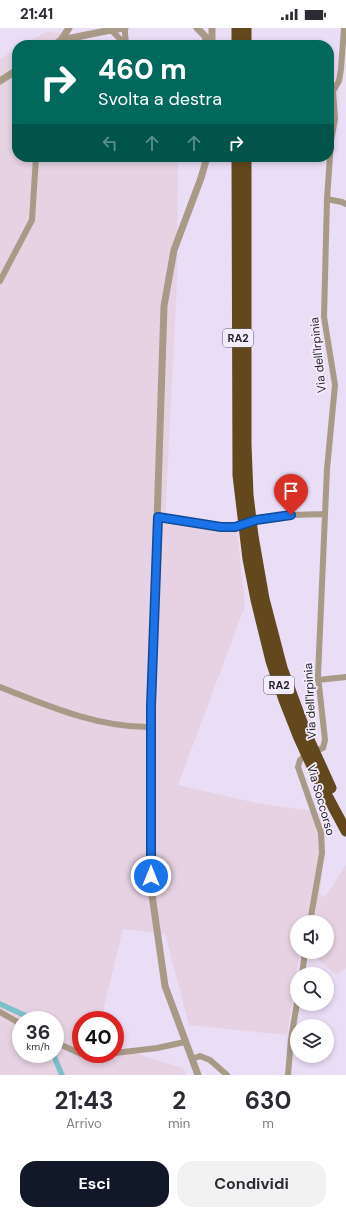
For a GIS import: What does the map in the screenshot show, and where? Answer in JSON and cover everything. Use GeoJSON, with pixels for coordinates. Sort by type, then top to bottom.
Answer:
{"type":"FeatureCollection","features":[{"type":"Feature","properties":{"kind":"highway"},"geometry":{"type":"LineString","coordinates":[[237,28],[237,40]]}},
{"type":"Feature","properties":{"kind":"highway"},"geometry":{"type":"LineString","coordinates":[[246,28],[246,40]]}},
{"type":"Feature","properties":{"kind":"highway","name":"RA2"},"geometry":{"type":"LineString","coordinates":[[237,162],[238,475],[264,599],[275,644],[287,683],[314,753],[346,815]]}},
{"type":"Feature","properties":{"kind":"highway","name":"RA2"},"geometry":{"type":"LineString","coordinates":[[246,162],[247,523],[256,600],[271,661],[284,700],[316,775],[346,831]]}},
{"type":"Feature","properties":{"kind":"street"},"geometry":{"type":"LineString","coordinates":[[61,40],[69,28]]}},
{"type":"Feature","properties":{"kind":"street"},"geometry":{"type":"LineString","coordinates":[[68,40],[110,29],[125,28],[127,40]]}},
{"type":"Feature","properties":{"kind":"street"},"geometry":{"type":"LineString","coordinates":[[197,28],[205,36],[206,40]]}},
{"type":"Feature","properties":{"kind":"street"},"geometry":{"type":"LineString","coordinates":[[212,28],[212,40]]}},
{"type":"Feature","properties":{"kind":"street","name":"Via dell'Irpinia"},"geometry":{"type":"LineString","coordinates":[[334,87],[339,81],[344,28]]}},
{"type":"Feature","properties":{"kind":"street"},"geometry":{"type":"LineString","coordinates":[[110,29],[122,40]]}},
{"type":"Feature","properties":{"kind":"street"},"geometry":{"type":"LineString","coordinates":[[0,81],[12,73]]}},
{"type":"Feature","properties":{"kind":"street"},"geometry":{"type":"LineString","coordinates":[[339,81],[346,84]]}},
{"type":"Feature","properties":{"kind":"street","name":"Via dell'Irpinia"},"geometry":{"type":"LineString","coordinates":[[334,111],[334,124]]}},
{"type":"Feature","properties":{"kind":"street"},"geometry":{"type":"LineString","coordinates":[[0,281],[32,220],[36,162]]}},
{"type":"Feature","properties":{"kind":"street"},"geometry":{"type":"LineString","coordinates":[[198,1075],[165,986],[151,888],[151,727],[164,306],[174,250],[206,162]]}},
{"type":"Feature","properties":{"kind":"street","name":"Via dell'Irpinia"},"geometry":{"type":"LineString","coordinates":[[318,750],[323,748],[325,740],[318,680],[327,469],[335,385],[324,317],[330,162]]}},
{"type":"Feature","properties":{"kind":"street"},"geometry":{"type":"LineString","coordinates":[[327,199],[346,204]]}},
{"type":"Feature","properties":{"kind":"street"},"geometry":{"type":"LineString","coordinates":[[158,517],[221,527],[235,527],[256,520],[291,515],[325,514]]}},
{"type":"Feature","properties":{"kind":"street"},"geometry":{"type":"LineString","coordinates":[[318,680],[346,677]]}},
{"type":"Feature","properties":{"kind":"street"},"geometry":{"type":"LineString","coordinates":[[0,687],[51,708],[112,725],[151,727]]}},
{"type":"Feature","properties":{"kind":"street","name":"Via Soccorso"},"geometry":{"type":"LineString","coordinates":[[303,757],[300,760],[298,767],[321,833],[322,853],[311,915]]}},
{"type":"Feature","properties":{"kind":"street"},"geometry":{"type":"LineString","coordinates":[[288,1075],[291,1039],[296,1011]]}},
{"type":"Feature","properties":{"kind":"street"},"geometry":{"type":"LineString","coordinates":[[0,1012],[12,1019]]}},
{"type":"Feature","properties":{"kind":"street"},"geometry":{"type":"LineString","coordinates":[[124,1052],[157,1048],[185,1042]]}},
{"type":"Feature","properties":{"kind":"street"},"geometry":{"type":"LineString","coordinates":[[192,1059],[200,1056],[210,1060],[227,1075]]}},
{"type":"Feature","properties":{"kind":"shaded area"},"geometry":{"type":"Polygon","coordinates":[[[48,31],[87,40],[32,40],[48,31]]]}},
{"type":"Feature","properties":{"kind":"shaded area"},"geometry":{"type":"Polygon","coordinates":[[[12,52],[12,162],[178,162],[177,281],[165,520],[216,531],[237,530],[245,606],[178,785],[256,803],[318,812],[326,831],[320,895],[325,897],[346,865],[346,968],[337,975],[334,973],[334,967],[327,967],[317,959],[334,959],[334,915],[290,915],[290,959],[299,959],[298,967],[290,967],[291,1011],[287,1035],[189,1025],[165,934],[123,929],[103,1011],[72,1011],[72,1063],[124,1063],[124,1050],[183,1068],[186,1075],[0,1075],[0,59],[12,52]]]}},
{"type":"Feature","properties":{"kind":"waterway"},"geometry":{"type":"LineString","coordinates":[[0,1004],[15,1011]]}},
{"type":"Feature","properties":{"kind":"waterway"},"geometry":{"type":"LineString","coordinates":[[57,1063],[62,1075]]}},
{"type":"Feature","properties":{"kind":"route"},"geometry":{"type":"LineString","coordinates":[[151,876],[151,706],[158,517],[221,527],[235,527],[256,520],[291,515]]}}]}
